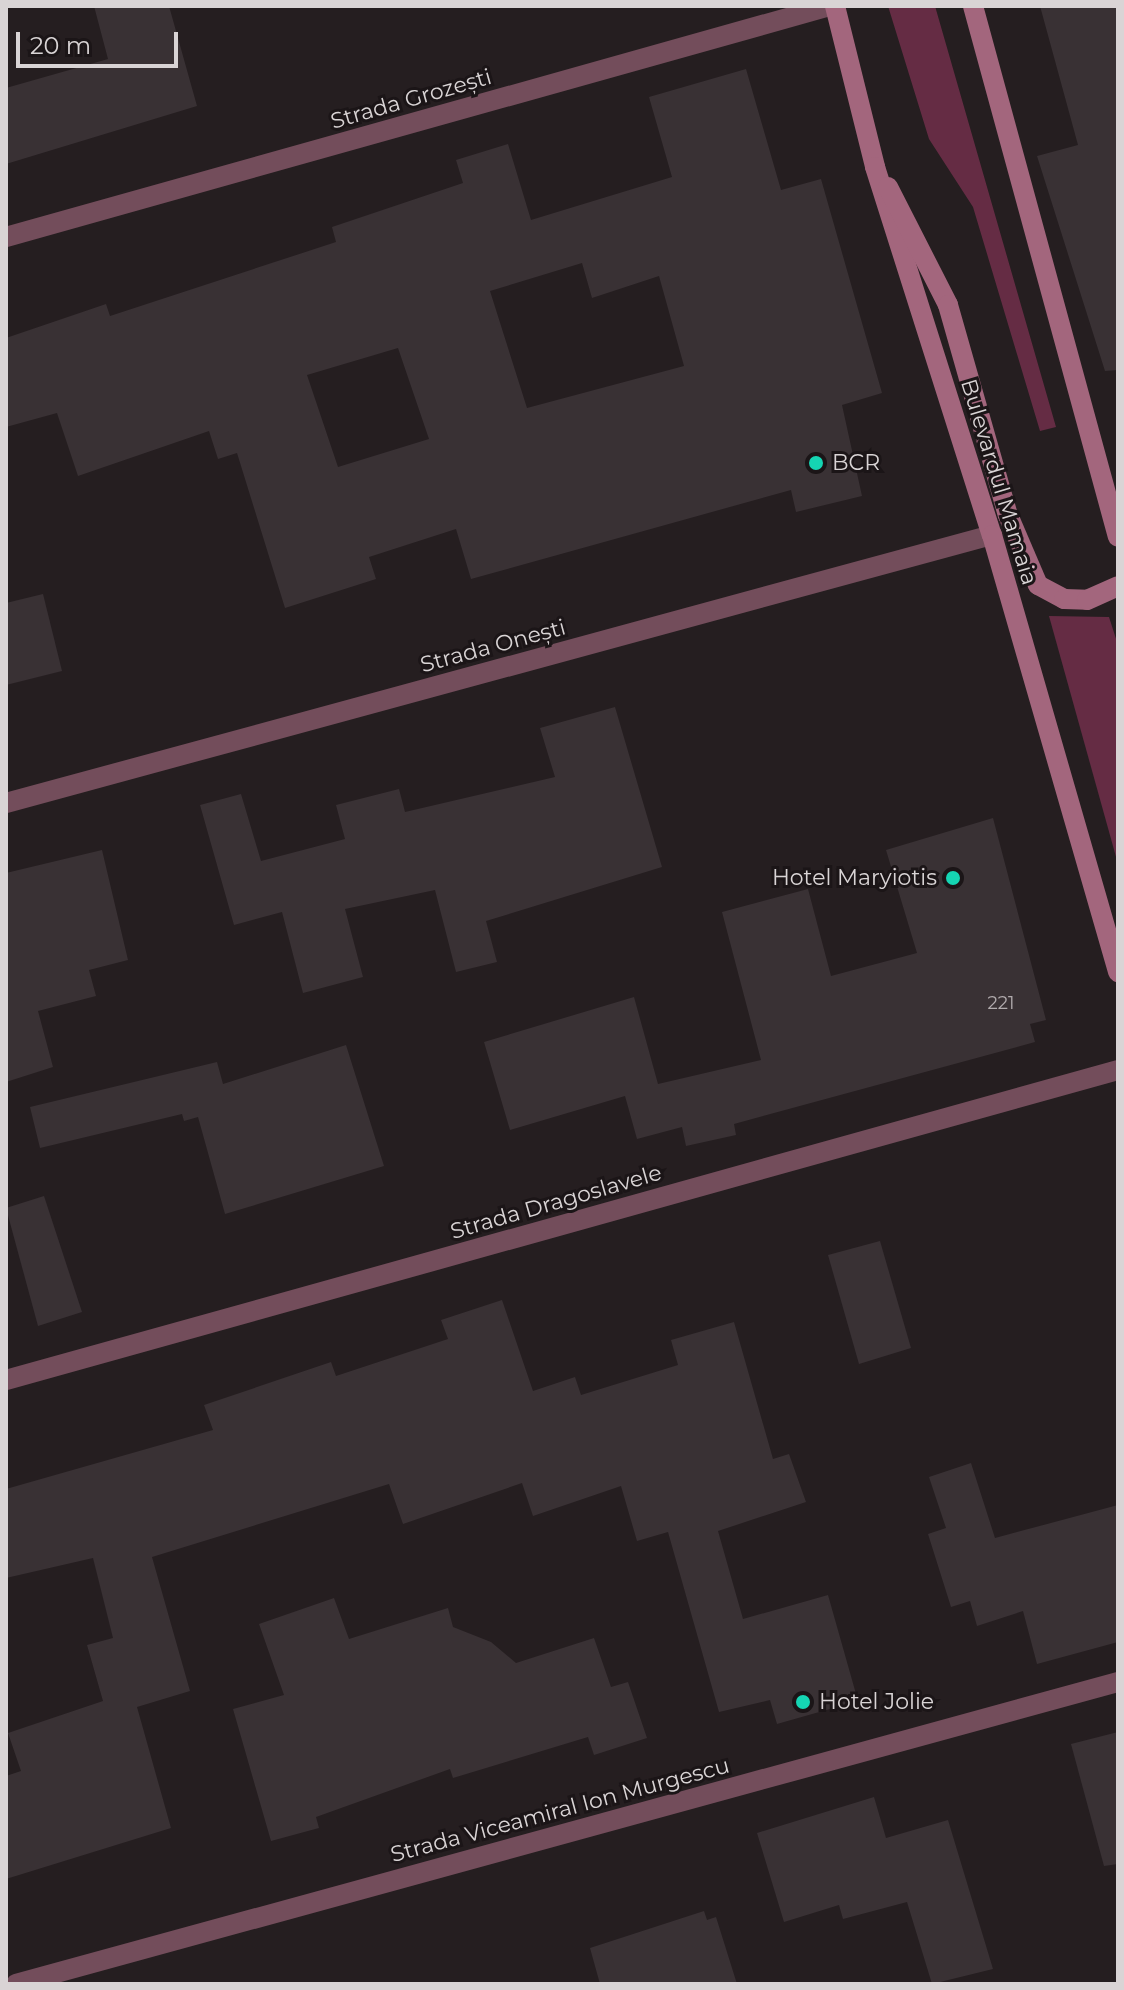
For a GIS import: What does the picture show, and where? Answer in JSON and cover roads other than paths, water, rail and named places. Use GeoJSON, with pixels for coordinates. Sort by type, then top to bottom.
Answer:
{"type":"FeatureCollection","features":[{"type":"Feature","properties":{"kind":"main road","name":"Bulevardul Mamaia"},"geometry":{"type":"LineString","coordinates":[[832,6],[875,167],[992,535],[1118,972]]}},
{"type":"Feature","properties":{"kind":"main road"},"geometry":{"type":"LineString","coordinates":[[973,6],[1114,505],[1118,537]]}},
{"type":"Feature","properties":{"kind":"main road"},"geometry":{"type":"LineString","coordinates":[[875,167],[948,305],[1008,515],[1038,585],[1064,599],[1087,600],[1118,586]]}},
{"type":"Feature","properties":{"kind":"street","name":"Strada Grozești"},"geometry":{"type":"LineString","coordinates":[[6,237],[832,6]]}},
{"type":"Feature","properties":{"kind":"street","name":"Strada Onești"},"geometry":{"type":"LineString","coordinates":[[6,803],[992,535]]}},
{"type":"Feature","properties":{"kind":"street","name":"Strada Dragoslavele"},"geometry":{"type":"LineString","coordinates":[[6,1380],[1118,1070]]}},
{"type":"Feature","properties":{"kind":"street","name":"Strada Viceamiral Ion Murgescu"},"geometry":{"type":"LineString","coordinates":[[16,1984],[1118,1682]]}},
{"type":"Feature","properties":{"kind":"place","name":"BCR"},"geometry":{"type":"Point","coordinates":[816,463]}},
{"type":"Feature","properties":{"kind":"place","name":"Hotel Maryiotis"},"geometry":{"type":"Point","coordinates":[953,878]}},
{"type":"Feature","properties":{"kind":"place","name":"Hotel Jolie"},"geometry":{"type":"Point","coordinates":[803,1702]}}]}
